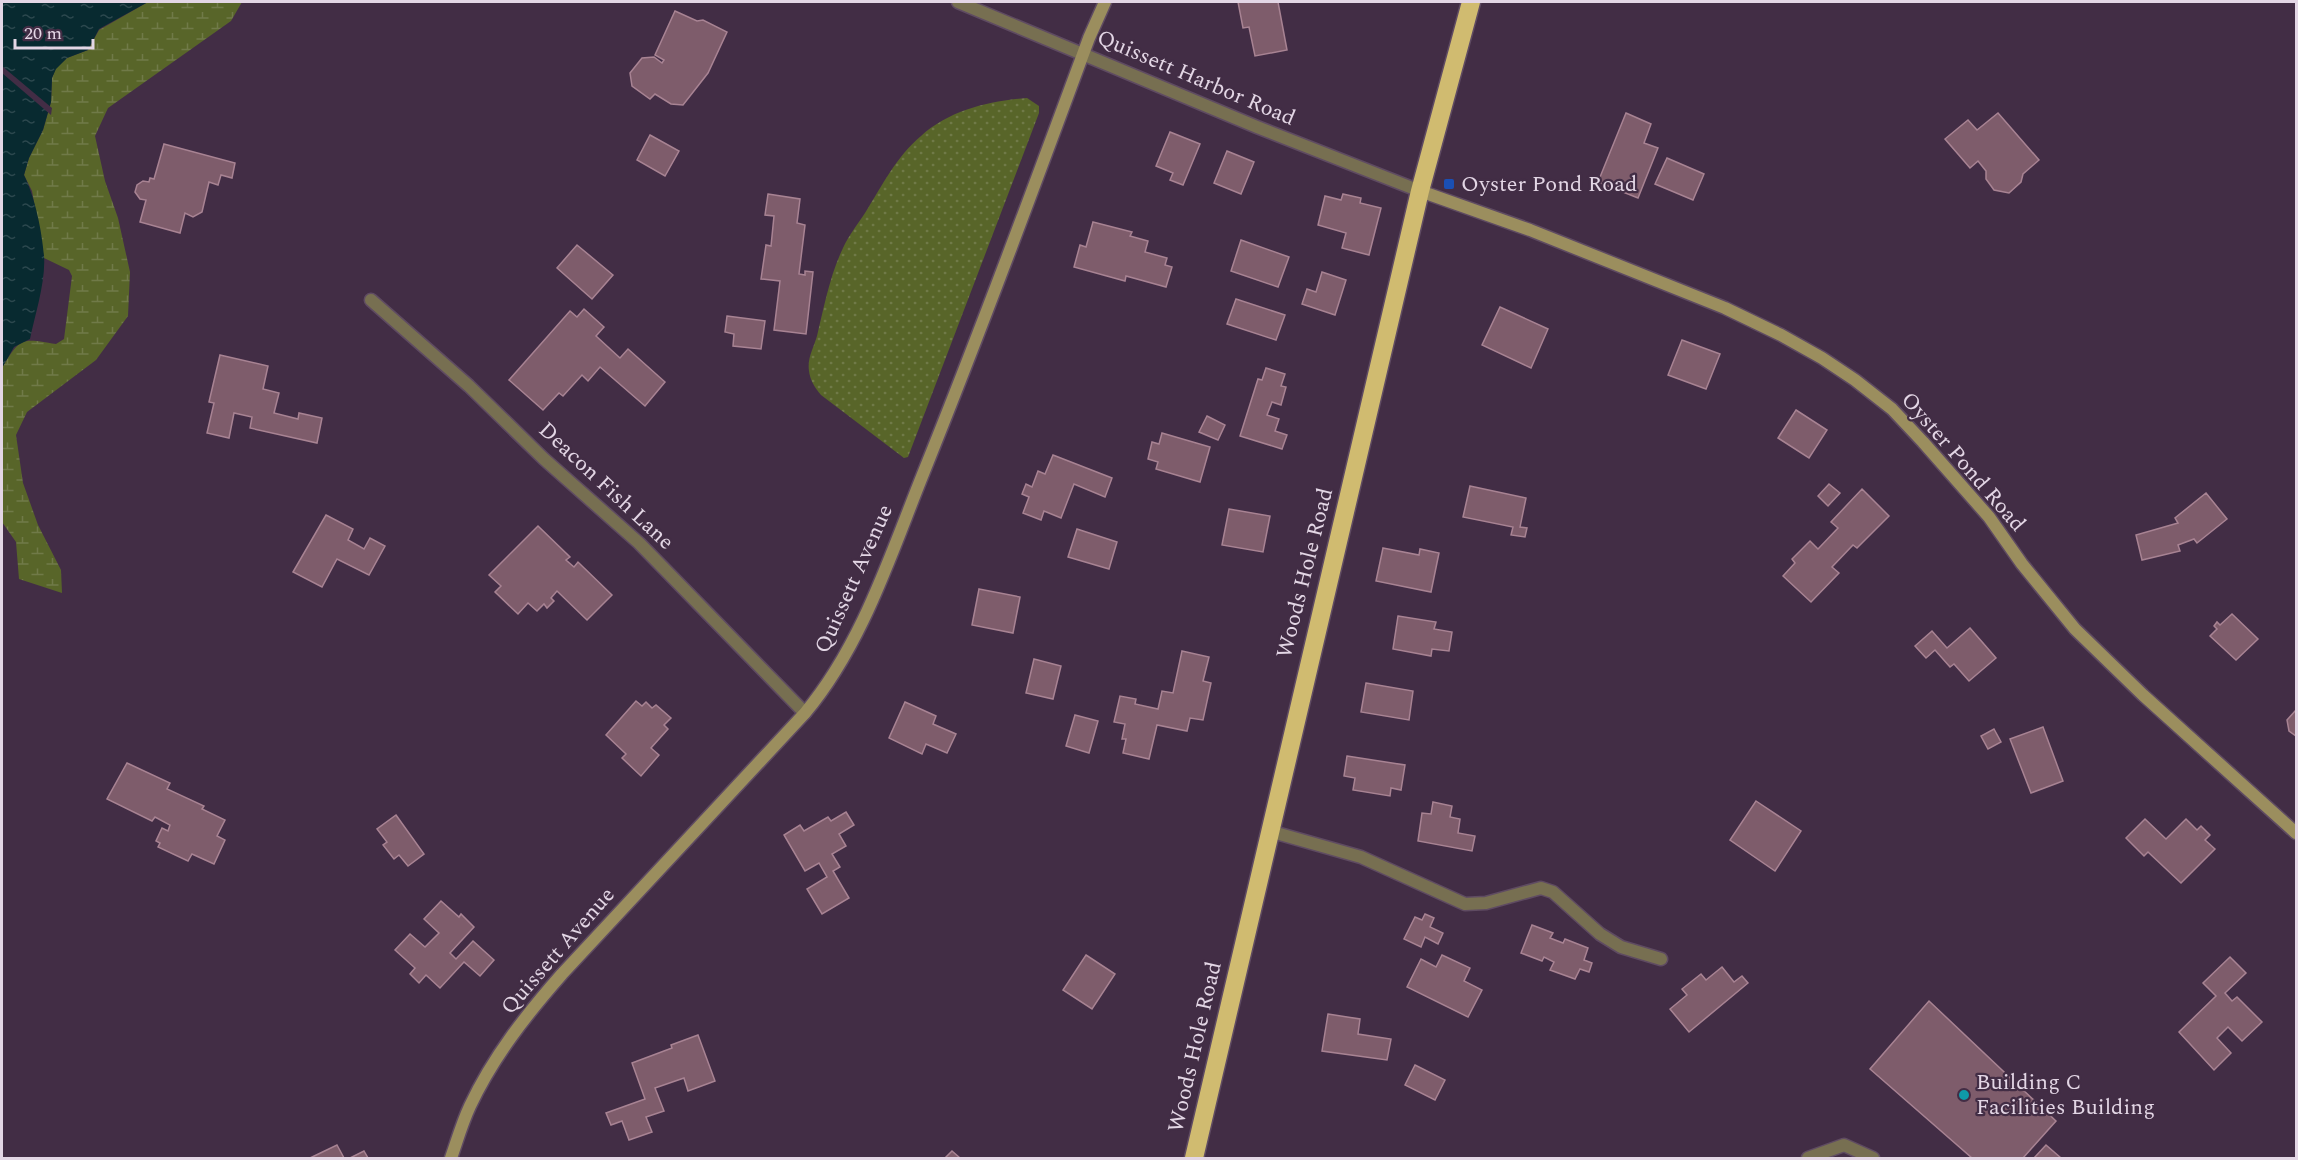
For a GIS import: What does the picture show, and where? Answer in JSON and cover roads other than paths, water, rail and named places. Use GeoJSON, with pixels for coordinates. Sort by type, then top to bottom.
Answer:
{"type":"FeatureCollection","features":[{"type":"Feature","properties":{"kind":"highway","name":"Woods Hole Road"},"geometry":{"type":"LineString","coordinates":[[1194,1158],[1420,191],[1471,2]]}},
{"type":"Feature","properties":{"kind":"main road","name":"Quissett Avenue"},"geometry":{"type":"LineString","coordinates":[[451,1158],[469,1108],[510,1037],[570,966],[805,713],[828,683],[848,651],[887,564],[971,355],[1105,2]]}},
{"type":"Feature","properties":{"kind":"main road","name":"Oyster Pond Road"},"geometry":{"type":"LineString","coordinates":[[1420,191],[1541,234],[1725,308],[1791,340],[1854,380],[1892,409],[1923,442],[1989,517],[2036,583],[2083,637],[2143,695],[2296,833]]}},
{"type":"Feature","properties":{"kind":"street","name":"Quissett Harbor Road"},"geometry":{"type":"LineString","coordinates":[[958,2],[1257,127],[1420,191]]}},
{"type":"Feature","properties":{"kind":"street","name":"Deacon Fish Lane"},"geometry":{"type":"LineString","coordinates":[[371,300],[469,386],[544,459],[639,543],[805,713]]}},
{"type":"Feature","properties":{"kind":"street"},"geometry":{"type":"LineString","coordinates":[[1269,831],[1361,857],[1465,904],[1486,903],[1541,888],[1553,892],[1599,934],[1621,946],[1660,959]]}},
{"type":"Feature","properties":{"kind":"street"},"geometry":{"type":"LineString","coordinates":[[1808,1158],[1844,1145],[1873,1158]]}},
{"type":"Feature","properties":{"kind":"water"},"geometry":{"type":"Polygon","coordinates":[[[2,2],[148,2],[99,29],[88,50],[67,58],[56,69],[52,78],[51,102],[43,130],[29,158],[24,175],[35,204],[42,236],[44,266],[42,287],[30,339],[14,347],[2,368],[2,2]]]}},
{"type":"Feature","properties":{"kind":"place","name":"Oyster Pond Road"},"geometry":{"type":"Point","coordinates":[1449,184]}},
{"type":"Feature","properties":{"kind":"place","name":"Building C Facilities Building"},"geometry":{"type":"Point","coordinates":[1964,1095]}}]}
